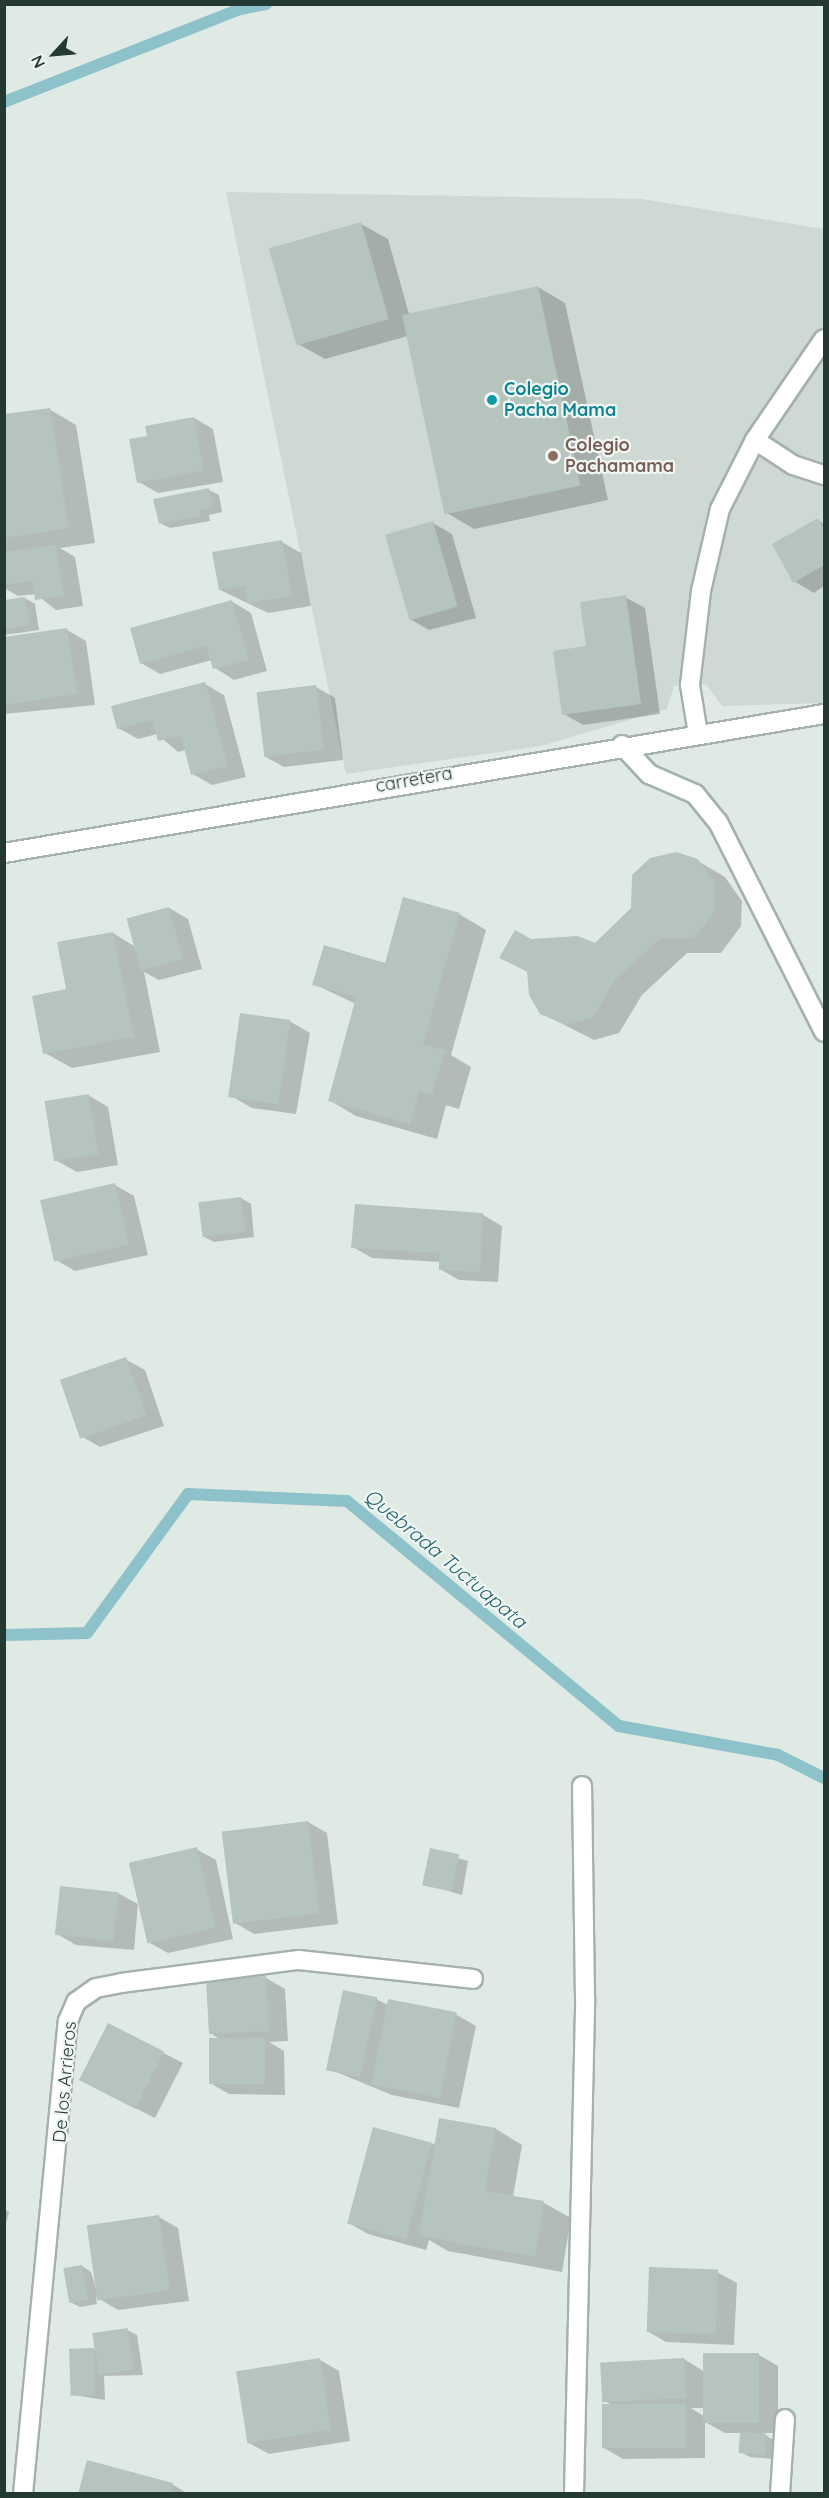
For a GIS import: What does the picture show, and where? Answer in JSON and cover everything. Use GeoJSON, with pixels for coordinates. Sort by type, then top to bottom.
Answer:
{"type":"FeatureCollection","features":[{"type":"Feature","properties":{"kind":"street"},"geometry":{"type":"LineString","coordinates":[[698,734],[690,685],[708,552],[720,509],[755,440],[825,339]]}},
{"type":"Feature","properties":{"kind":"street"},"geometry":{"type":"LineString","coordinates":[[755,440],[793,465],[825,475]]}},
{"type":"Feature","properties":{"kind":"street","name":"carretera"},"geometry":{"type":"LineString","coordinates":[[4,853],[622,745],[825,714]]}},
{"type":"Feature","properties":{"kind":"street"},"geometry":{"type":"LineString","coordinates":[[622,745],[649,774],[695,794],[718,822],[825,1032]]}},
{"type":"Feature","properties":{"kind":"street"},"geometry":{"type":"LineString","coordinates":[[574,2493],[585,1998],[582,1786]]}},
{"type":"Feature","properties":{"kind":"street","name":"De los Arrieros"},"geometry":{"type":"LineString","coordinates":[[23,2493],[68,2020],[76,2002],[96,1988],[121,1983],[299,1960],[473,1978]]}},
{"type":"Feature","properties":{"kind":"street"},"geometry":{"type":"LineString","coordinates":[[780,2493],[785,2419]]}},
{"type":"Feature","properties":{"kind":"shaded area","name":"Colegio Pachamama"},"geometry":{"type":"Polygon","coordinates":[[[226,192],[642,199],[824,229],[824,703],[722,706],[706,684],[674,686],[667,709],[541,746],[346,774],[226,192]]]}},
{"type":"Feature","properties":{"kind":"building"},"geometry":{"type":"Polygon","coordinates":[[[361,222],[389,319],[297,346],[269,248],[361,222]]]}},
{"type":"Feature","properties":{"kind":"building","name":"Colegio Pacha Mama"},"geometry":{"type":"Polygon","coordinates":[[[538,286],[580,486],[444,514],[402,315],[538,286]]]}},
{"type":"Feature","properties":{"kind":"building"},"geometry":{"type":"Polygon","coordinates":[[[50,408],[69,528],[4,538],[4,414],[50,408]]]}},
{"type":"Feature","properties":{"kind":"building"},"geometry":{"type":"Polygon","coordinates":[[[194,417],[204,471],[137,483],[129,439],[147,436],[145,426],[194,417]]]}},
{"type":"Feature","properties":{"kind":"building"},"geometry":{"type":"Polygon","coordinates":[[[209,488],[213,507],[200,510],[201,516],[159,524],[153,499],[209,488]]]}},
{"type":"Feature","properties":{"kind":"building"},"geometry":{"type":"Polygon","coordinates":[[[818,518],[824,530],[824,565],[793,583],[772,544],[818,518]]]}},
{"type":"Feature","properties":{"kind":"building"},"geometry":{"type":"Polygon","coordinates":[[[433,521],[458,607],[409,620],[385,535],[433,521]]]}},
{"type":"Feature","properties":{"kind":"building"},"geometry":{"type":"Polygon","coordinates":[[[282,540],[292,596],[247,603],[245,586],[219,590],[212,552],[282,540]]]}},
{"type":"Feature","properties":{"kind":"building"},"geometry":{"type":"Polygon","coordinates":[[[56,545],[64,596],[35,600],[33,581],[4,585],[4,552],[56,545]]]}},
{"type":"Feature","properties":{"kind":"building"},"geometry":{"type":"Polygon","coordinates":[[[626,595],[641,704],[562,715],[553,651],[586,646],[580,602],[626,595]]]}},
{"type":"Feature","properties":{"kind":"building"},"geometry":{"type":"Polygon","coordinates":[[[25,597],[30,625],[4,629],[4,600],[25,597]]]}},
{"type":"Feature","properties":{"kind":"building"},"geometry":{"type":"Polygon","coordinates":[[[232,600],[249,660],[213,669],[206,646],[140,664],[130,628],[232,600]]]}},
{"type":"Feature","properties":{"kind":"building"},"geometry":{"type":"Polygon","coordinates":[[[67,628],[77,694],[4,705],[4,637],[67,628]]]}},
{"type":"Feature","properties":{"kind":"building"},"geometry":{"type":"Polygon","coordinates":[[[205,682],[228,766],[191,775],[181,736],[158,741],[152,720],[117,729],[111,706],[205,682]]]}},
{"type":"Feature","properties":{"kind":"building"},"geometry":{"type":"Polygon","coordinates":[[[316,685],[324,750],[264,757],[256,692],[316,685]]]}},
{"type":"Feature","properties":{"kind":"building"},"geometry":{"type":"Polygon","coordinates":[[[676,852],[698,859],[715,884],[715,911],[694,938],[660,938],[615,980],[592,1018],[566,1025],[540,1014],[529,995],[527,971],[499,958],[515,930],[531,939],[578,936],[595,943],[631,908],[632,875],[650,858],[676,852]]]}},
{"type":"Feature","properties":{"kind":"building"},"geometry":{"type":"Polygon","coordinates":[[[403,897],[460,913],[423,1044],[445,1050],[432,1095],[419,1091],[410,1124],[328,1101],[356,997],[312,985],[324,945],[385,963],[403,897]]]}},
{"type":"Feature","properties":{"kind":"building"},"geometry":{"type":"Polygon","coordinates":[[[169,907],[183,959],[140,971],[126,918],[169,907]]]}},
{"type":"Feature","properties":{"kind":"building"},"geometry":{"type":"Polygon","coordinates":[[[113,932],[134,1037],[43,1054],[32,996],[66,989],[57,942],[113,932]]]}},
{"type":"Feature","properties":{"kind":"building"},"geometry":{"type":"Polygon","coordinates":[[[240,1013],[291,1020],[279,1104],[228,1097],[240,1013]]]}},
{"type":"Feature","properties":{"kind":"building"},"geometry":{"type":"Polygon","coordinates":[[[89,1094],[99,1154],[54,1161],[45,1101],[89,1094]]]}},
{"type":"Feature","properties":{"kind":"building"},"geometry":{"type":"Polygon","coordinates":[[[115,1183],[129,1244],[54,1262],[40,1200],[115,1183]]]}},
{"type":"Feature","properties":{"kind":"building"},"geometry":{"type":"Polygon","coordinates":[[[241,1197],[245,1232],[203,1237],[198,1202],[241,1197]]]}},
{"type":"Feature","properties":{"kind":"building"},"geometry":{"type":"Polygon","coordinates":[[[355,1204],[483,1213],[480,1272],[439,1270],[439,1253],[351,1248],[355,1204]]]}},
{"type":"Feature","properties":{"kind":"building"},"geometry":{"type":"Polygon","coordinates":[[[126,1357],[146,1416],[80,1438],[60,1380],[126,1357]]]}},
{"type":"Feature","properties":{"kind":"building"},"geometry":{"type":"Polygon","coordinates":[[[308,1821],[319,1913],[233,1924],[222,1832],[308,1821]]]}},
{"type":"Feature","properties":{"kind":"building"},"geometry":{"type":"Polygon","coordinates":[[[197,1847],[216,1928],[147,1944],[129,1863],[197,1847]]]}},
{"type":"Feature","properties":{"kind":"building"},"geometry":{"type":"Polygon","coordinates":[[[430,1848],[459,1854],[451,1891],[422,1885],[430,1848]]]}},
{"type":"Feature","properties":{"kind":"building"},"geometry":{"type":"Polygon","coordinates":[[[60,1886],[119,1892],[114,1941],[55,1935],[60,1886]]]}},
{"type":"Feature","properties":{"kind":"building"},"geometry":{"type":"Polygon","coordinates":[[[266,1976],[269,2031],[209,2034],[206,1979],[266,1976]]]}},
{"type":"Feature","properties":{"kind":"building"},"geometry":{"type":"Polygon","coordinates":[[[343,1990],[377,1997],[360,2077],[326,2070],[343,1990]]]}},
{"type":"Feature","properties":{"kind":"building"},"geometry":{"type":"Polygon","coordinates":[[[388,1999],[457,2012],[440,2098],[371,2084],[388,1999]]]}},
{"type":"Feature","properties":{"kind":"building"},"geometry":{"type":"Polygon","coordinates":[[[108,2023],[164,2052],[135,2109],[79,2080],[108,2023]]]}},
{"type":"Feature","properties":{"kind":"building"},"geometry":{"type":"Polygon","coordinates":[[[209,2038],[265,2038],[265,2084],[209,2084],[209,2038]]]}},
{"type":"Feature","properties":{"kind":"building"},"geometry":{"type":"Polygon","coordinates":[[[439,2118],[496,2128],[485,2191],[544,2201],[535,2257],[419,2236],[439,2118]]]}},
{"type":"Feature","properties":{"kind":"building"},"geometry":{"type":"Polygon","coordinates":[[[373,2127],[432,2143],[406,2239],[347,2224],[373,2127]]]}},
{"type":"Feature","properties":{"kind":"building"},"geometry":{"type":"Polygon","coordinates":[[[159,2215],[170,2290],[97,2300],[87,2225],[159,2215]]]}},
{"type":"Feature","properties":{"kind":"building"},"geometry":{"type":"Polygon","coordinates":[[[82,2265],[88,2299],[69,2303],[63,2268],[82,2265]]]}},
{"type":"Feature","properties":{"kind":"building"},"geometry":{"type":"Polygon","coordinates":[[[649,2267],[718,2269],[716,2334],[647,2332],[649,2267]]]}},
{"type":"Feature","properties":{"kind":"building"},"geometry":{"type":"Polygon","coordinates":[[[128,2328],[134,2370],[98,2375],[92,2333],[128,2328]]]}},
{"type":"Feature","properties":{"kind":"building"},"geometry":{"type":"Polygon","coordinates":[[[94,2348],[96,2395],[71,2396],[69,2349],[94,2348]]]}},
{"type":"Feature","properties":{"kind":"building"},"geometry":{"type":"Polygon","coordinates":[[[703,2353],[759,2353],[759,2423],[703,2423],[703,2353]]]}},
{"type":"Feature","properties":{"kind":"building"},"geometry":{"type":"Polygon","coordinates":[[[320,2358],[331,2430],[247,2443],[236,2371],[320,2358]]]}},
{"type":"Feature","properties":{"kind":"building"},"geometry":{"type":"Polygon","coordinates":[[[684,2358],[686,2398],[602,2402],[600,2362],[684,2358]]]}},
{"type":"Feature","properties":{"kind":"building"},"geometry":{"type":"Polygon","coordinates":[[[602,2404],[686,2404],[686,2448],[602,2448],[602,2404]]]}},
{"type":"Feature","properties":{"kind":"building"},"geometry":{"type":"Polygon","coordinates":[[[740,2432],[766,2434],[764,2455],[739,2453],[740,2432]]]}},
{"type":"Feature","properties":{"kind":"building"},"geometry":{"type":"Polygon","coordinates":[[[87,2460],[173,2483],[170,2494],[78,2494],[87,2460]]]}},
{"type":"Feature","properties":{"kind":"waterway"},"geometry":{"type":"LineString","coordinates":[[4,102],[237,10],[266,4]]}},
{"type":"Feature","properties":{"kind":"waterway","name":"Quebrada Tuctuapata"},"geometry":{"type":"LineString","coordinates":[[4,1635],[87,1633],[188,1494],[347,1501],[619,1726],[778,1755],[824,1778]]}},
{"type":"Feature","properties":{"kind":"place","name":"Colegio Pacha Mama"},"geometry":{"type":"Point","coordinates":[492,400]}},
{"type":"Feature","properties":{"kind":"place","name":"Colegio Pachamama"},"geometry":{"type":"Point","coordinates":[553,456]}}]}
